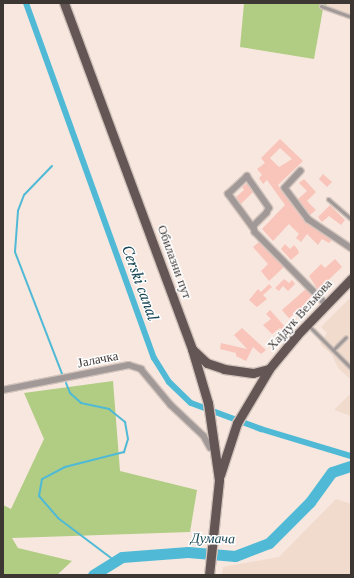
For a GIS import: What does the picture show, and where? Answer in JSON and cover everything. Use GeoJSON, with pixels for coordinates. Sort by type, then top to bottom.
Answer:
{"type":"FeatureCollection","features":[{"type":"Feature","properties":{"kind":"main road","name":"Обилазни пут"},"geometry":{"type":"LineString","coordinates":[[64,3],[192,349],[198,369],[218,480],[211,539],[209,573]]}},
{"type":"Feature","properties":{"kind":"main road","name":"Хајдук Вељкова"},"geometry":{"type":"LineString","coordinates":[[218,480],[230,440],[252,394],[269,369],[307,324],[351,279]]}},
{"type":"Feature","properties":{"kind":"main road"},"geometry":{"type":"LineString","coordinates":[[192,349],[207,363],[224,369],[253,373],[269,369]]}},
{"type":"Feature","properties":{"kind":"street"},"geometry":{"type":"LineString","coordinates":[[302,171],[285,188],[308,219],[351,248]]}},
{"type":"Feature","properties":{"kind":"street"},"geometry":{"type":"LineString","coordinates":[[254,228],[268,211],[269,205],[247,176],[228,194],[254,228],[256,235],[326,304]]}},
{"type":"Feature","properties":{"kind":"street","name":"Јалачка"},"geometry":{"type":"LineString","coordinates":[[3,390],[129,365],[141,369],[171,405],[212,445]]}},
{"type":"Feature","properties":{"kind":"lane"},"geometry":{"type":"LineString","coordinates":[[326,3],[321,6],[351,17]]}},
{"type":"Feature","properties":{"kind":"lane"},"geometry":{"type":"LineString","coordinates":[[328,199],[351,219]]}},
{"type":"Feature","properties":{"kind":"lane"},"geometry":{"type":"LineString","coordinates":[[307,324],[351,368]]}},
{"type":"Feature","properties":{"kind":"lane"},"geometry":{"type":"LineString","coordinates":[[333,350],[346,337]]}},
{"type":"Feature","properties":{"kind":"shaded area"},"geometry":{"type":"Polygon","coordinates":[[[328,3],[351,3],[351,18],[323,9],[328,3]]]}},
{"type":"Feature","properties":{"kind":"shaded area"},"geometry":{"type":"Polygon","coordinates":[[[351,297],[351,380],[338,368],[332,355],[320,344],[327,333],[321,327],[351,297]]]}},
{"type":"Feature","properties":{"kind":"shaded area"},"geometry":{"type":"Polygon","coordinates":[[[351,393],[351,416],[334,410],[351,393]]]}},
{"type":"Feature","properties":{"kind":"shaded area"},"geometry":{"type":"Polygon","coordinates":[[[336,499],[351,504],[351,575],[222,575],[223,567],[279,557],[336,499]]]}},
{"type":"Feature","properties":{"kind":"green space"},"geometry":{"type":"Polygon","coordinates":[[[244,3],[328,3],[323,9],[314,59],[240,47],[244,3]]]}},
{"type":"Feature","properties":{"kind":"green space"},"geometry":{"type":"Polygon","coordinates":[[[113,381],[120,471],[197,490],[190,532],[12,538],[18,548],[72,561],[57,575],[3,575],[3,505],[11,509],[44,439],[24,393],[113,381]]]}},
{"type":"Feature","properties":{"kind":"building"},"geometry":{"type":"Polygon","coordinates":[[[280,139],[303,161],[278,185],[305,222],[332,240],[329,243],[322,239],[318,245],[307,234],[301,242],[296,238],[299,234],[289,224],[273,241],[262,229],[285,205],[267,180],[263,184],[259,178],[262,175],[257,169],[265,163],[261,158],[280,139]],[[280,148],[270,158],[279,167],[292,159],[280,148]]]}},
{"type":"Feature","properties":{"kind":"building"},"geometry":{"type":"Polygon","coordinates":[[[323,174],[332,182],[327,187],[319,179],[323,174]]]}},
{"type":"Feature","properties":{"kind":"building"},"geometry":{"type":"Polygon","coordinates":[[[304,179],[316,192],[307,201],[316,210],[310,215],[298,199],[307,191],[299,183],[304,179]]]}},
{"type":"Feature","properties":{"kind":"building"},"geometry":{"type":"Polygon","coordinates":[[[247,183],[253,192],[241,204],[236,197],[244,190],[242,187],[247,183]]]}},
{"type":"Feature","properties":{"kind":"building"},"geometry":{"type":"Polygon","coordinates":[[[330,205],[345,220],[341,225],[329,216],[322,222],[318,217],[330,205]]]}},
{"type":"Feature","properties":{"kind":"building"},"geometry":{"type":"Polygon","coordinates":[[[259,242],[284,267],[269,281],[261,271],[268,264],[253,247],[259,242]]]}},
{"type":"Feature","properties":{"kind":"building"},"geometry":{"type":"Polygon","coordinates":[[[285,244],[290,249],[294,245],[298,250],[299,253],[291,260],[281,249],[285,244]]]}},
{"type":"Feature","properties":{"kind":"building"},"geometry":{"type":"Polygon","coordinates":[[[335,259],[342,267],[318,290],[309,276],[321,264],[325,268],[335,259]]]}},
{"type":"Feature","properties":{"kind":"building"},"geometry":{"type":"Polygon","coordinates":[[[284,279],[289,283],[292,280],[295,284],[288,291],[283,286],[279,291],[275,288],[284,279]]]}},
{"type":"Feature","properties":{"kind":"building"},"geometry":{"type":"Polygon","coordinates":[[[269,284],[272,287],[263,295],[267,299],[257,307],[249,300],[258,289],[261,292],[269,284]]]}},
{"type":"Feature","properties":{"kind":"building"},"geometry":{"type":"Polygon","coordinates":[[[306,289],[313,297],[289,318],[282,310],[306,289]]]}},
{"type":"Feature","properties":{"kind":"building"},"geometry":{"type":"Polygon","coordinates":[[[270,310],[288,330],[285,333],[280,328],[272,334],[263,325],[271,319],[266,314],[270,310]]]}},
{"type":"Feature","properties":{"kind":"building"},"geometry":{"type":"Polygon","coordinates":[[[242,328],[266,350],[261,354],[253,347],[246,361],[236,356],[236,353],[220,349],[221,343],[247,349],[234,335],[242,328]]]}},
{"type":"Feature","properties":{"kind":"waterway","name":"Cerski canal"},"geometry":{"type":"LineString","coordinates":[[26,3],[154,358],[169,382],[191,403],[261,429],[351,456]]}},
{"type":"Feature","properties":{"kind":"waterway"},"geometry":{"type":"LineString","coordinates":[[52,166],[24,195],[18,211],[15,252],[62,374]]}},
{"type":"Feature","properties":{"kind":"waterway"},"geometry":{"type":"LineString","coordinates":[[66,383],[70,393],[81,403],[109,409],[125,422],[128,439],[124,452],[65,467],[42,479],[39,496],[58,518],[115,561]]}},
{"type":"Feature","properties":{"kind":"waterway","name":"Думача"},"geometry":{"type":"LineString","coordinates":[[93,575],[122,557],[188,552],[235,556],[269,543],[310,502],[332,472],[351,466]]}}]}
